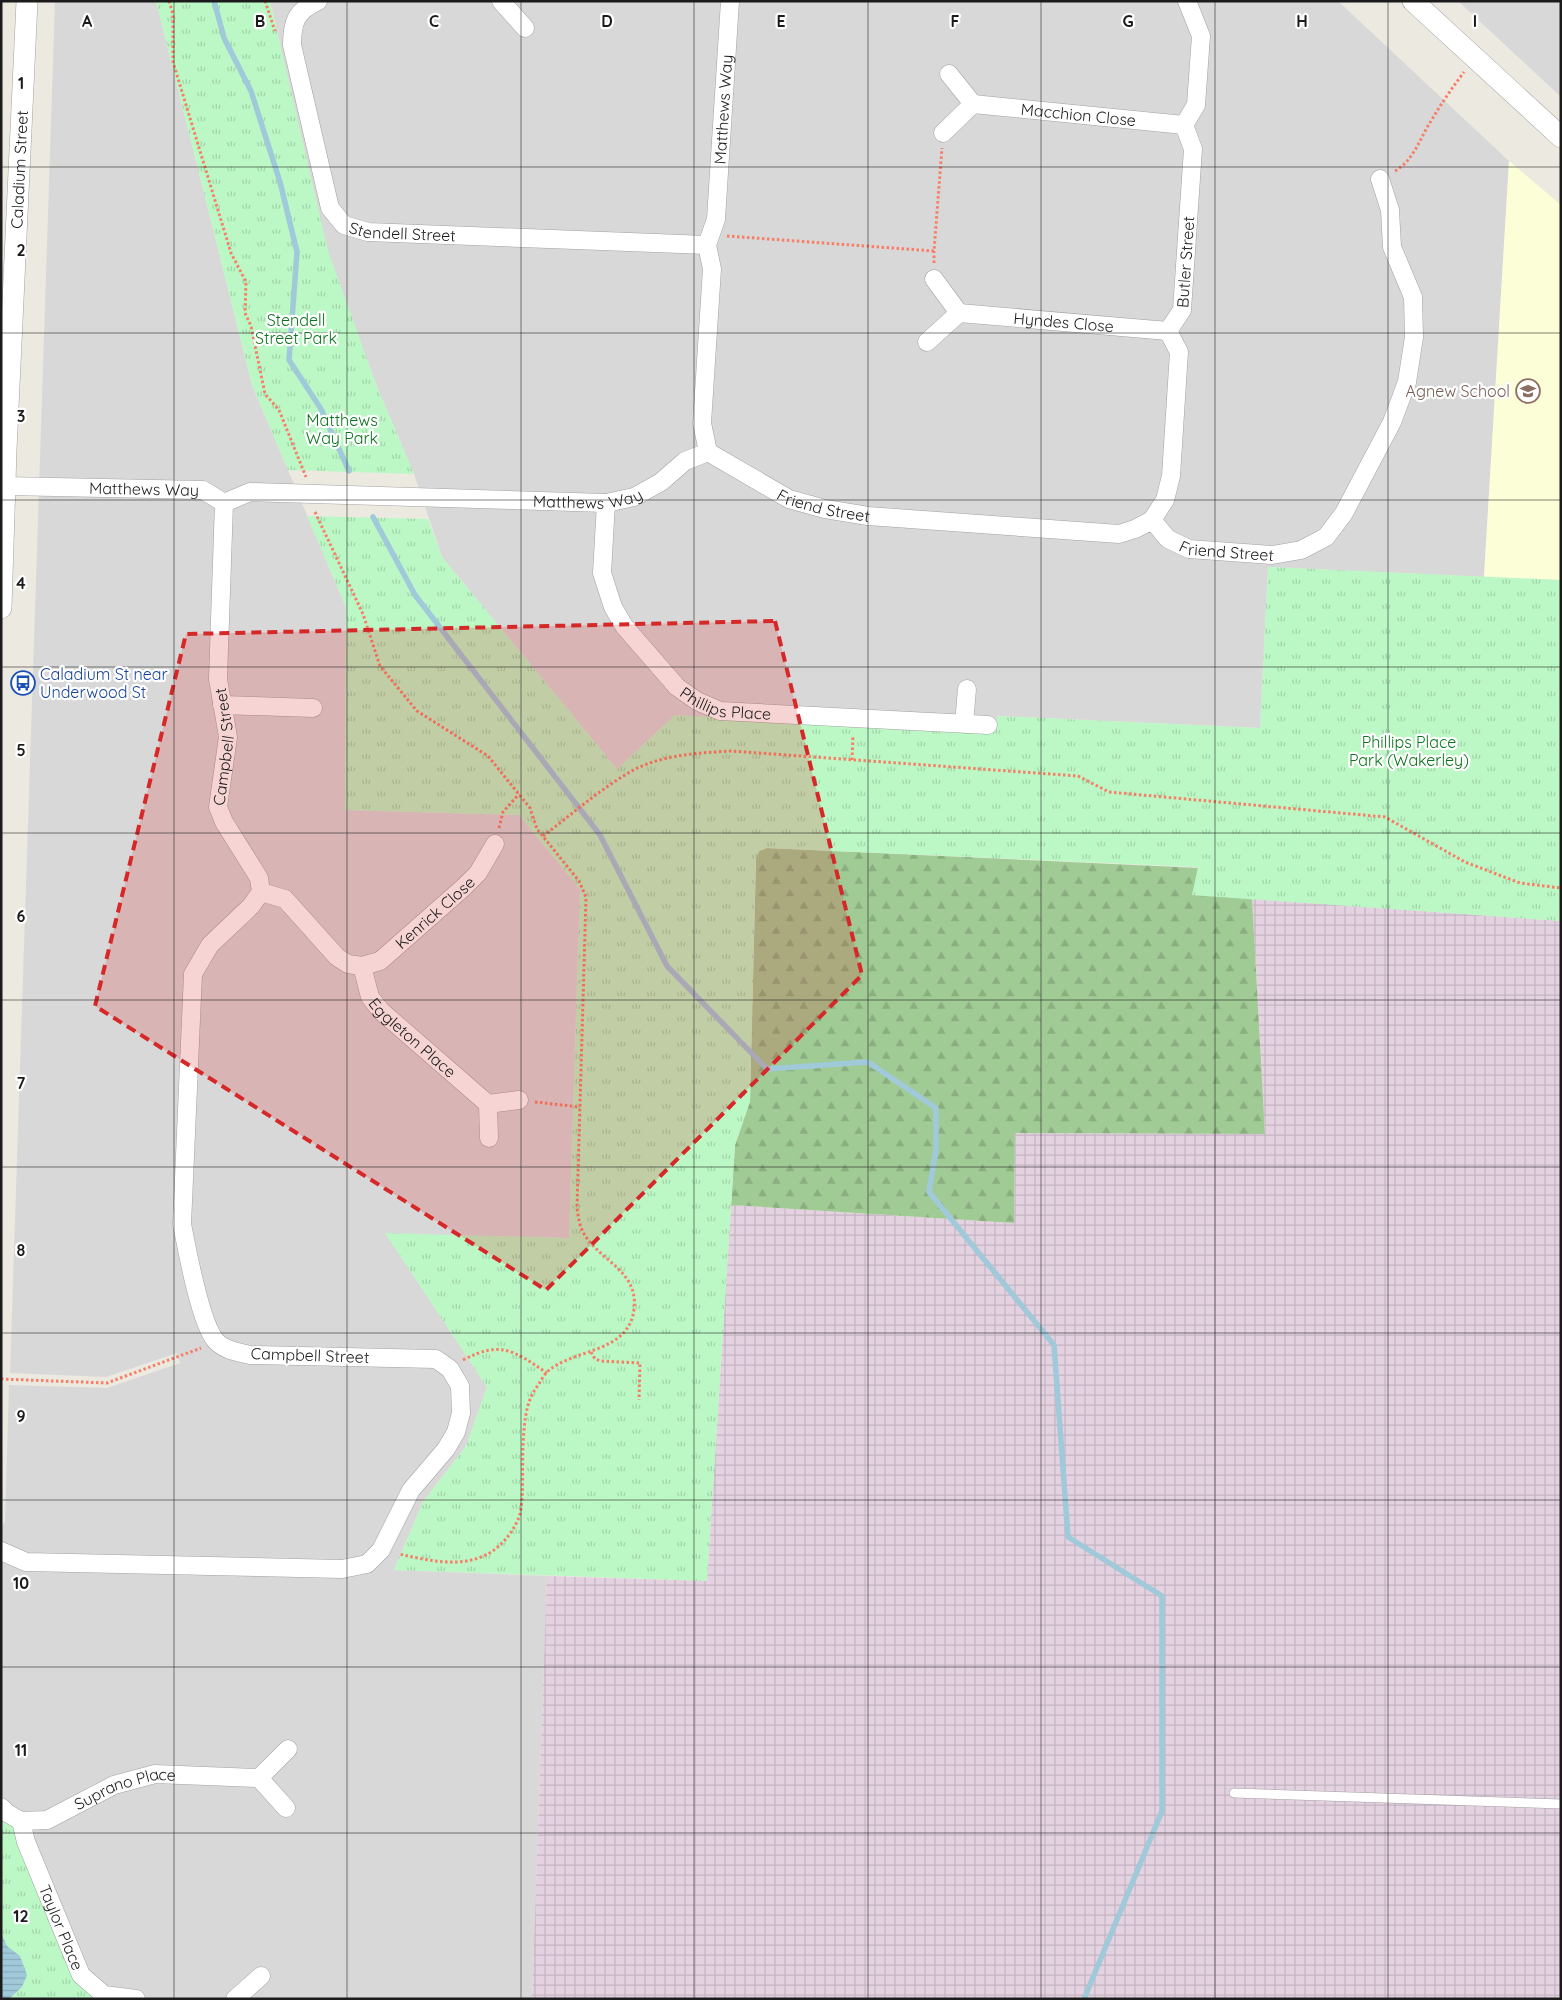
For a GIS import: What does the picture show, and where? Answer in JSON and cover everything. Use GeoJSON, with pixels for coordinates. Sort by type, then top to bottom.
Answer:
{"type":"FeatureCollection","features":[{"type":"Feature","properties":{"kind":"street","name":"Caladium Street"},"geometry":{"type":"LineString","coordinates":[[1,608],[26,1]]}},
{"type":"Feature","properties":{"kind":"street","name":"Stendell Street"},"geometry":{"type":"LineString","coordinates":[[318,1],[307,6],[292,24],[292,45],[330,208],[344,225],[368,232],[708,239]]}},
{"type":"Feature","properties":{"kind":"street"},"geometry":{"type":"LineString","coordinates":[[501,1],[525,28]]}},
{"type":"Feature","properties":{"kind":"street","name":"Matthews Way"},"geometry":{"type":"LineString","coordinates":[[5,486],[203,490],[224,503],[250,492],[606,502],[634,497],[661,482],[686,461],[708,452],[702,423],[712,270],[708,239],[716,219],[730,1]]}},
{"type":"Feature","properties":{"kind":"street"},"geometry":{"type":"LineString","coordinates":[[1184,125],[1196,105],[1200,36],[1187,1]]}},
{"type":"Feature","properties":{"kind":"street"},"geometry":{"type":"LineString","coordinates":[[1414,1],[1561,137]]}},
{"type":"Feature","properties":{"kind":"street"},"geometry":{"type":"LineString","coordinates":[[943,133],[973,104],[949,74]]}},
{"type":"Feature","properties":{"kind":"street","name":"Macchion Close"},"geometry":{"type":"LineString","coordinates":[[973,104],[1184,125]]}},
{"type":"Feature","properties":{"kind":"street","name":"Butler Street"},"geometry":{"type":"LineString","coordinates":[[1152,520],[1165,500],[1171,476],[1179,352],[1168,331],[1182,310],[1193,149],[1184,125]]}},
{"type":"Feature","properties":{"kind":"street","name":"Friend Street"},"geometry":{"type":"LineString","coordinates":[[708,452],[788,499],[825,510],[868,516],[1119,534],[1135,529],[1152,520],[1168,539],[1189,549],[1272,555],[1301,550],[1326,537],[1344,513],[1392,422],[1407,382],[1414,337],[1413,296],[1392,247],[1390,210],[1380,180]]}},
{"type":"Feature","properties":{"kind":"street"},"geometry":{"type":"LineString","coordinates":[[927,342],[959,313],[934,279]]}},
{"type":"Feature","properties":{"kind":"street","name":"Hyndes Close"},"geometry":{"type":"LineString","coordinates":[[959,313],[1168,331]]}},
{"type":"Feature","properties":{"kind":"street","name":"Phillips Place"},"geometry":{"type":"LineString","coordinates":[[606,502],[602,573],[606,590],[624,626],[677,687],[698,701],[720,711],[988,725]]}},
{"type":"Feature","properties":{"kind":"street","name":"Campbell Street"},"geometry":{"type":"LineString","coordinates":[[224,503],[218,679],[228,737],[218,807],[224,822],[259,878],[261,892]]}},
{"type":"Feature","properties":{"kind":"street"},"geometry":{"type":"LineString","coordinates":[[964,723],[967,689]]}},
{"type":"Feature","properties":{"kind":"street"},"geometry":{"type":"LineString","coordinates":[[222,706],[313,708]]}},
{"type":"Feature","properties":{"kind":"street","name":"Kenrick Close"},"geometry":{"type":"LineString","coordinates":[[362,966],[380,961],[464,887],[478,873],[495,844]]}},
{"type":"Feature","properties":{"kind":"street"},"geometry":{"type":"LineString","coordinates":[[215,1341],[206,1324],[182,1224],[193,974],[210,946],[252,906],[261,892],[285,899],[337,957],[348,964],[362,966]]}},
{"type":"Feature","properties":{"kind":"street","name":"Eggleton Place"},"geometry":{"type":"LineString","coordinates":[[362,966],[370,997],[381,1011],[488,1104]]}},
{"type":"Feature","properties":{"kind":"street"},"geometry":{"type":"LineString","coordinates":[[489,1138],[488,1104],[519,1100]]}},
{"type":"Feature","properties":{"kind":"street","name":"Campbell Street"},"geometry":{"type":"LineString","coordinates":[[215,1341],[230,1350],[250,1354],[436,1359],[450,1369]]}},
{"type":"Feature","properties":{"kind":"street"},"geometry":{"type":"LineString","coordinates":[[1,1551],[26,1562],[342,1569],[366,1564],[381,1550],[411,1490],[446,1449],[456,1432],[461,1413],[460,1386],[450,1369]]}},
{"type":"Feature","properties":{"kind":"street"},"geometry":{"type":"LineString","coordinates":[[286,1808],[259,1778],[288,1750]]}},
{"type":"Feature","properties":{"kind":"street","name":"Suprano Place"},"geometry":{"type":"LineString","coordinates":[[21,1821],[47,1820],[114,1785],[155,1774],[259,1778]]}},
{"type":"Feature","properties":{"kind":"street"},"geometry":{"type":"LineString","coordinates":[[1,1806],[6,1813],[21,1821]]}},
{"type":"Feature","properties":{"kind":"street","name":"Taylor Place"},"geometry":{"type":"LineString","coordinates":[[21,1821],[26,1842],[81,1974],[104,1995],[136,1999]]}},
{"type":"Feature","properties":{"kind":"street"},"geometry":{"type":"LineString","coordinates":[[235,1999],[261,1976]]}},
{"type":"Feature","properties":{"kind":"lane"},"geometry":{"type":"LineString","coordinates":[[1234,1793],[1561,1804]]}},
{"type":"Feature","properties":{"kind":"path"},"geometry":{"type":"LineString","coordinates":[[169,1],[173,14],[173,62],[231,253],[246,282],[245,313],[251,326],[265,394],[279,410],[313,493],[314,510],[363,614],[380,666],[417,711],[488,756],[530,808],[537,829],[579,881],[586,897],[577,1208],[582,1230],[627,1278],[634,1293],[630,1324],[617,1338],[591,1352],[562,1363],[547,1373],[531,1395],[524,1423],[520,1514],[511,1532],[495,1551],[469,1562],[429,1561],[381,1550]]}},
{"type":"Feature","properties":{"kind":"path"},"geometry":{"type":"LineString","coordinates":[[1380,180],[1402,167],[1412,155],[1444,98],[1475,58]]}},
{"type":"Feature","properties":{"kind":"path"},"geometry":{"type":"LineString","coordinates":[[708,239],[746,238],[934,252],[943,133]]}},
{"type":"Feature","properties":{"kind":"path"},"geometry":{"type":"LineString","coordinates":[[852,760],[854,718]]}},
{"type":"Feature","properties":{"kind":"path"},"geometry":{"type":"LineString","coordinates":[[543,836],[631,772],[660,760],[693,753],[731,751],[1078,776],[1109,792],[1385,817],[1465,862],[1520,883],[1561,888]]}},
{"type":"Feature","properties":{"kind":"path"},"geometry":{"type":"LineString","coordinates":[[495,844],[502,812],[519,794]]}},
{"type":"Feature","properties":{"kind":"path"},"geometry":{"type":"LineString","coordinates":[[519,1100],[580,1107]]}},
{"type":"Feature","properties":{"kind":"path"},"geometry":{"type":"LineString","coordinates":[[1,1379],[107,1383],[215,1341]]}},
{"type":"Feature","properties":{"kind":"path"},"geometry":{"type":"LineString","coordinates":[[450,1369],[486,1350],[499,1348],[516,1352],[547,1373]]}},
{"type":"Feature","properties":{"kind":"path"},"geometry":{"type":"LineString","coordinates":[[591,1352],[595,1359],[601,1361],[640,1363],[639,1400]]}},
{"type":"Feature","properties":{"kind":"highlighted area"},"geometry":{"type":"Polygon","coordinates":[[[775,621],[862,975],[546,1290],[95,1006],[186,634],[775,621]]]}},
{"type":"Feature","properties":{"kind":"shaded area"},"geometry":{"type":"Polygon","coordinates":[[[55,1],[156,1],[252,385],[346,607],[345,810],[519,815],[580,889],[569,1238],[386,1234],[487,1387],[466,1446],[423,1502],[394,1570],[547,1576],[532,1999],[103,1999],[92,1990],[1,1811],[1,1527],[5,1522],[9,1385],[107,1388],[180,1363],[177,1353],[106,1377],[10,1373],[55,1]]]}},
{"type":"Feature","properties":{"kind":"shaded area"},"geometry":{"type":"Polygon","coordinates":[[[270,1],[1338,1],[1509,161],[1484,577],[1268,567],[1260,728],[997,716],[996,732],[617,769],[442,557],[414,474],[377,387],[327,251],[270,1]]]}},
{"type":"Feature","properties":{"kind":"shaded area"},"geometry":{"type":"Polygon","coordinates":[[[1458,1],[1561,1],[1561,97],[1458,1]]]}},
{"type":"Feature","properties":{"kind":"shaded area","name":"Agnew School"},"geometry":{"type":"Polygon","coordinates":[[[1509,161],[1561,205],[1561,580],[1484,577],[1509,161]]]}},
{"type":"Feature","properties":{"kind":"shaded area"},"geometry":{"type":"Polygon","coordinates":[[[1252,898],[1561,921],[1561,1999],[532,1999],[547,1576],[707,1581],[731,1205],[1014,1223],[1015,1133],[1265,1134],[1252,898]]]}},
{"type":"Feature","properties":{"kind":"green space","name":"Stendell Street Park"},"geometry":{"type":"Polygon","coordinates":[[[156,1],[270,1],[328,251],[377,387],[414,474],[288,470],[252,385],[156,1]]]}},
{"type":"Feature","properties":{"kind":"green space","name":"Phillips Place Park (Wakerley)"},"geometry":{"type":"Polygon","coordinates":[[[307,516],[428,519],[442,557],[617,769],[675,715],[996,732],[997,716],[1260,728],[1268,567],[1561,580],[1561,921],[1192,895],[1198,867],[767,848],[759,851],[756,858],[750,1102],[735,1145],[707,1581],[394,1570],[423,1502],[466,1446],[487,1387],[385,1233],[569,1238],[580,889],[519,815],[345,810],[346,607],[307,516]]]}},
{"type":"Feature","properties":{"kind":"green space"},"geometry":{"type":"Polygon","coordinates":[[[767,848],[1199,868],[1193,895],[1252,898],[1265,1134],[1015,1133],[1014,1223],[731,1205],[735,1145],[750,1101],[756,858],[759,851],[767,848]]]}},
{"type":"Feature","properties":{"kind":"green space"},"geometry":{"type":"Polygon","coordinates":[[[1,1811],[13,1824],[103,1999],[1,1999],[1,1811]]]}},
{"type":"Feature","properties":{"kind":"water"},"geometry":{"type":"Polygon","coordinates":[[[1,1933],[7,1946],[20,1956],[27,1975],[22,1987],[9,1999],[1,1999],[1,1933]]]}},
{"type":"Feature","properties":{"kind":"waterway"},"geometry":{"type":"LineString","coordinates":[[214,1],[224,38],[251,91],[280,182],[297,252],[289,360],[321,409],[349,471]]}},
{"type":"Feature","properties":{"kind":"waterway"},"geometry":{"type":"LineString","coordinates":[[373,517],[415,595],[600,835],[667,966],[767,1069],[868,1062],[936,1108],[936,1149],[929,1192],[1054,1345],[1068,1537],[1162,1596],[1162,1811],[1084,1999]]}},
{"type":"Feature","properties":{"kind":"place","name":"Agnew School"},"geometry":{"type":"Point","coordinates":[1528,391]}},
{"type":"Feature","properties":{"kind":"place","name":"Caladium St near Underwood St"},"geometry":{"type":"Point","coordinates":[23,683]}},
{"type":"Feature","properties":{"kind":"park label","name":"Matthews Way Park"},"geometry":{"type":"Point","coordinates":[342,429]}}]}
